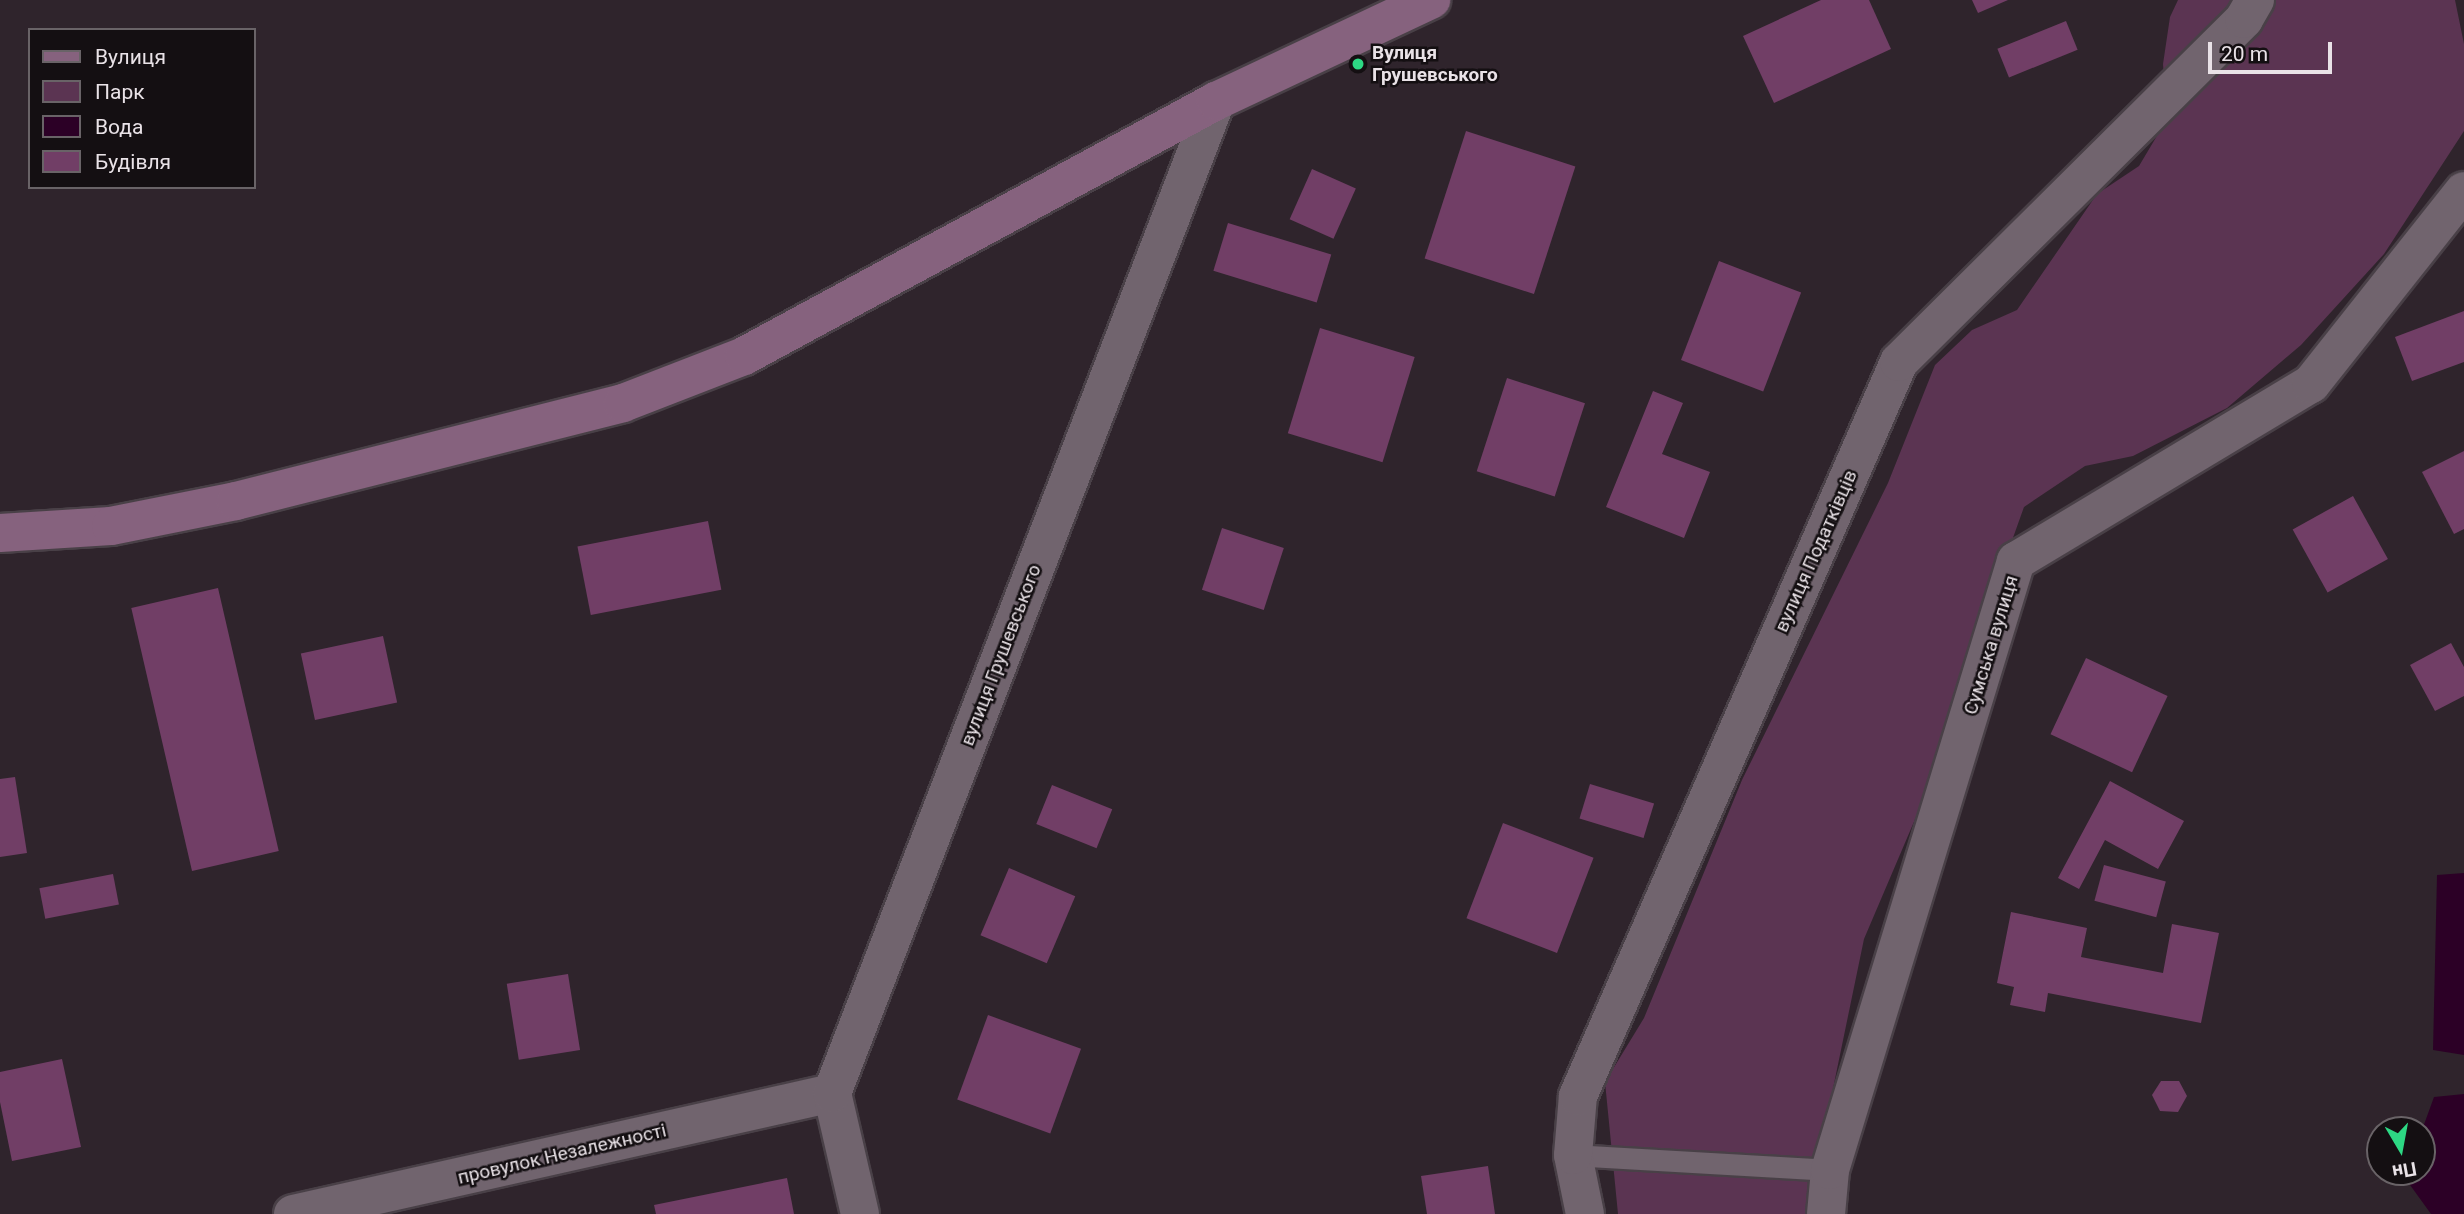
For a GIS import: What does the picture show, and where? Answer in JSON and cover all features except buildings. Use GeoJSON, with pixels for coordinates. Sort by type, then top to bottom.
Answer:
{"type":"FeatureCollection","features":[{"type":"Feature","properties":{"kind":"street"},"geometry":{"type":"LineString","coordinates":[[0,533],[111,526],[236,501],[623,403],[744,356],[1216,101],[1431,0]]}},
{"type":"Feature","properties":{"kind":"street","name":"вулиця Податківців"},"geometry":{"type":"LineString","coordinates":[[1585,1214],[1573,1155],[1578,1096],[1899,362],[2244,19],[2255,0]]}},
{"type":"Feature","properties":{"kind":"street","name":"вулиця Грушевського"},"geometry":{"type":"LineString","coordinates":[[832,1093],[1216,101]]}},
{"type":"Feature","properties":{"kind":"street","name":"Сумська вулиця"},"geometry":{"type":"LineString","coordinates":[[1826,1214],[1830,1170],[2016,561],[2311,384],[2464,191]]}},
{"type":"Feature","properties":{"kind":"street"},"geometry":{"type":"LineString","coordinates":[[832,1093],[860,1214]]}},
{"type":"Feature","properties":{"kind":"street","name":"провулок Незалежності"},"geometry":{"type":"LineString","coordinates":[[293,1214],[832,1093]]}},
{"type":"Feature","properties":{"kind":"lane"},"geometry":{"type":"LineString","coordinates":[[1573,1155],[1830,1170]]}},
{"type":"Feature","properties":{"kind":"green space"},"geometry":{"type":"Polygon","coordinates":[[[2178,0],[2455,0],[2464,44],[2464,131],[2384,254],[2301,345],[2227,408],[2133,456],[2085,466],[2024,507],[1955,700],[1945,749],[1864,939],[1807,1214],[1618,1214],[1605,1082],[1644,1018],[1742,780],[1888,483],[1935,365],[1972,330],[2017,310],[2097,194],[2139,166],[2167,119],[2163,64],[2170,17],[2178,0]]]}},
{"type":"Feature","properties":{"kind":"water"},"geometry":{"type":"Polygon","coordinates":[[[2464,873],[2464,1055],[2433,1050],[2437,875],[2464,873]]]}},
{"type":"Feature","properties":{"kind":"water"},"geometry":{"type":"Polygon","coordinates":[[[2464,1094],[2464,1214],[2431,1214],[2411,1186],[2436,1186],[2436,1116],[2427,1116],[2434,1097],[2464,1094]]]}},
{"type":"Feature","properties":{"kind":"place","name":"Вулиця Грушевського"},"geometry":{"type":"Point","coordinates":[1358,64]}}]}
